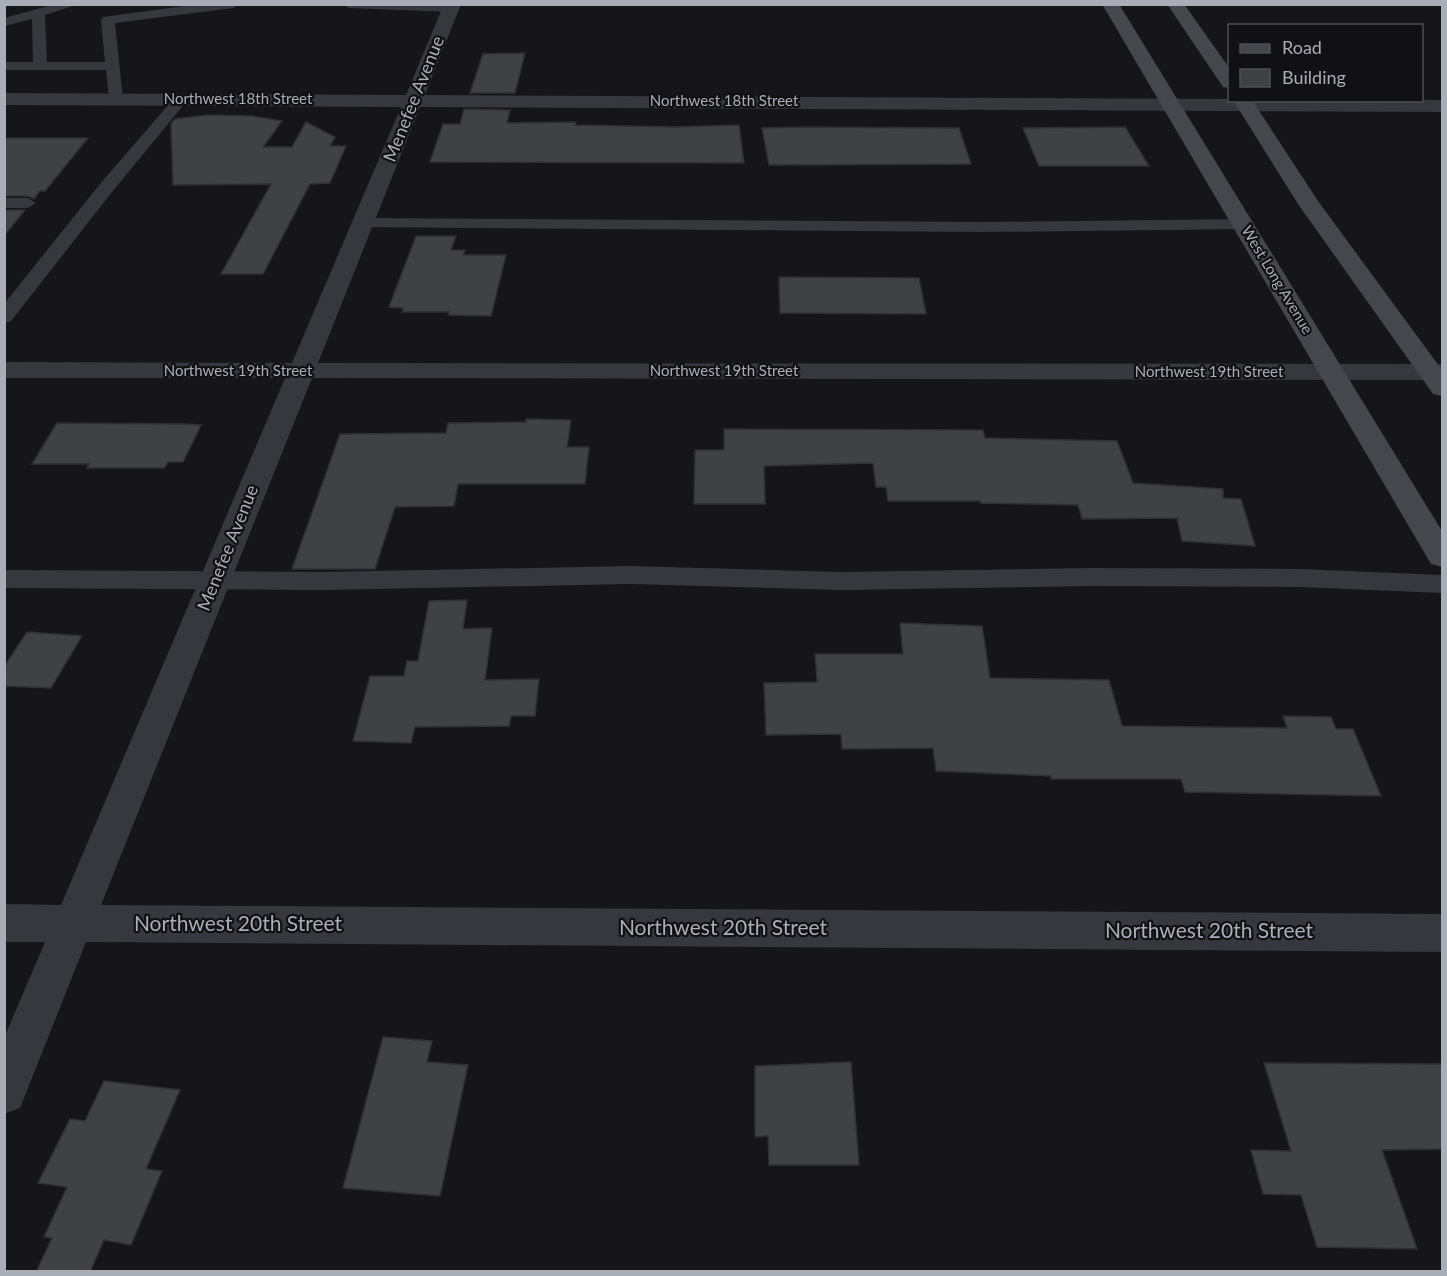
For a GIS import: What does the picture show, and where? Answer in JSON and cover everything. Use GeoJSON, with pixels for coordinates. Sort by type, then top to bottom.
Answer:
{"type":"FeatureCollection","features":[{"type":"Feature","properties":{"kind":"main road","name":"West Long Avenue"},"geometry":{"type":"LineString","coordinates":[[1110,4],[1443,556]]}},
{"type":"Feature","properties":{"kind":"main road"},"geometry":{"type":"LineString","coordinates":[[1175,4],[1228,80]]}},
{"type":"Feature","properties":{"kind":"main road"},"geometry":{"type":"LineString","coordinates":[[1243,103],[1309,204],[1439,378]]}},
{"type":"Feature","properties":{"kind":"street","name":"Menefee Avenue"},"geometry":{"type":"LineString","coordinates":[[4,1092],[76,923],[300,371],[452,6]]}},
{"type":"Feature","properties":{"kind":"street","name":"Northwest 18th Street"},"geometry":{"type":"LineString","coordinates":[[4,99],[1243,103],[1443,106]]}},
{"type":"Feature","properties":{"kind":"street","name":"Northwest 19th Street"},"geometry":{"type":"LineString","coordinates":[[4,370],[1333,372],[1439,378]]}},
{"type":"Feature","properties":{"kind":"street","name":"Northwest 20th Street"},"geometry":{"type":"LineString","coordinates":[[4,923],[1443,933]]}},
{"type":"Feature","properties":{"kind":"lane"},"geometry":{"type":"LineString","coordinates":[[4,21],[73,4]]}},
{"type":"Feature","properties":{"kind":"lane"},"geometry":{"type":"LineString","coordinates":[[105,4],[116,99]]}},
{"type":"Feature","properties":{"kind":"lane"},"geometry":{"type":"LineString","coordinates":[[108,20],[233,4]]}},
{"type":"Feature","properties":{"kind":"lane"},"geometry":{"type":"LineString","coordinates":[[349,4],[452,6]]}},
{"type":"Feature","properties":{"kind":"lane"},"geometry":{"type":"LineString","coordinates":[[38,13],[40,66]]}},
{"type":"Feature","properties":{"kind":"lane"},"geometry":{"type":"LineString","coordinates":[[4,66],[113,66]]}},
{"type":"Feature","properties":{"kind":"lane"},"geometry":{"type":"LineString","coordinates":[[4,316],[106,188],[181,99]]}},
{"type":"Feature","properties":{"kind":"lane"},"geometry":{"type":"LineString","coordinates":[[4,203],[28,203]]}},
{"type":"Feature","properties":{"kind":"lane"},"geometry":{"type":"LineString","coordinates":[[363,223],[984,227],[1244,224]]}},
{"type":"Feature","properties":{"kind":"lane"},"geometry":{"type":"LineString","coordinates":[[4,579],[323,581],[630,575],[841,581],[1300,578],[1443,584]]}},
{"type":"Feature","properties":{"kind":"building"},"geometry":{"type":"Polygon","coordinates":[[[525,53],[515,93],[470,93],[483,54],[525,53]]]}},
{"type":"Feature","properties":{"kind":"building"},"geometry":{"type":"Polygon","coordinates":[[[464,109],[510,110],[507,123],[576,122],[575,125],[676,127],[739,125],[744,163],[430,162],[443,124],[460,124],[464,109]]]}},
{"type":"Feature","properties":{"kind":"building"},"geometry":{"type":"Polygon","coordinates":[[[208,115],[252,116],[282,121],[263,147],[292,147],[306,122],[335,137],[330,146],[346,146],[330,183],[310,184],[263,274],[221,274],[271,184],[173,185],[171,123],[175,119],[208,115]]]}},
{"type":"Feature","properties":{"kind":"building"},"geometry":{"type":"Polygon","coordinates":[[[1125,127],[1149,166],[1039,166],[1023,128],[1125,127]]]}},
{"type":"Feature","properties":{"kind":"building"},"geometry":{"type":"Polygon","coordinates":[[[762,128],[959,128],[971,164],[769,165],[762,128]]]}},
{"type":"Feature","properties":{"kind":"building"},"geometry":{"type":"Polygon","coordinates":[[[4,138],[88,138],[45,191],[40,191],[34,199],[28,196],[4,196],[4,138]]]}},
{"type":"Feature","properties":{"kind":"building"},"geometry":{"type":"Polygon","coordinates":[[[4,210],[25,210],[4,236],[4,210]]]}},
{"type":"Feature","properties":{"kind":"building"},"geometry":{"type":"Polygon","coordinates":[[[416,236],[456,236],[451,250],[465,250],[463,255],[506,255],[491,316],[448,315],[449,312],[402,312],[403,308],[389,307],[416,236]]]}},
{"type":"Feature","properties":{"kind":"building"},"geometry":{"type":"Polygon","coordinates":[[[779,277],[919,278],[926,314],[780,313],[779,277]]]}},
{"type":"Feature","properties":{"kind":"building"},"geometry":{"type":"Polygon","coordinates":[[[526,419],[571,420],[567,447],[589,447],[585,484],[458,484],[454,506],[395,507],[375,569],[292,569],[340,434],[446,433],[448,423],[526,422],[526,419]]]}},
{"type":"Feature","properties":{"kind":"building"},"geometry":{"type":"Polygon","coordinates":[[[57,423],[201,425],[183,462],[168,462],[164,468],[87,468],[89,464],[32,464],[57,423]]]}},
{"type":"Feature","properties":{"kind":"building"},"geometry":{"type":"Polygon","coordinates":[[[724,429],[983,430],[985,438],[1117,441],[1133,483],[1223,489],[1223,498],[1241,499],[1255,546],[1182,541],[1177,518],[1082,519],[1078,505],[981,503],[980,501],[888,501],[886,487],[876,487],[873,463],[764,466],[765,504],[694,504],[695,450],[724,450],[724,429]]]}},
{"type":"Feature","properties":{"kind":"building"},"geometry":{"type":"Polygon","coordinates":[[[467,600],[463,629],[492,628],[485,680],[539,679],[535,716],[511,716],[509,726],[415,727],[411,743],[353,741],[370,676],[404,676],[407,661],[418,661],[429,601],[467,600]]]}},
{"type":"Feature","properties":{"kind":"building"},"geometry":{"type":"Polygon","coordinates":[[[900,623],[982,626],[990,678],[1109,680],[1122,726],[1287,728],[1283,716],[1331,717],[1336,729],[1353,729],[1381,796],[1185,792],[1181,779],[1051,779],[1051,776],[936,771],[933,748],[842,749],[841,734],[766,735],[764,683],[817,682],[815,654],[903,654],[900,623]]]}},
{"type":"Feature","properties":{"kind":"building"},"geometry":{"type":"Polygon","coordinates":[[[27,632],[82,636],[51,688],[4,686],[4,667],[27,632]]]}},
{"type":"Feature","properties":{"kind":"building"},"geometry":{"type":"Polygon","coordinates":[[[383,1037],[432,1041],[427,1062],[468,1065],[440,1196],[343,1188],[383,1037]]]}},
{"type":"Feature","properties":{"kind":"building"},"geometry":{"type":"Polygon","coordinates":[[[851,1062],[859,1165],[769,1165],[768,1136],[755,1137],[755,1066],[851,1062]]]}},
{"type":"Feature","properties":{"kind":"building"},"geometry":{"type":"Polygon","coordinates":[[[1264,1063],[1443,1064],[1443,1149],[1382,1150],[1417,1249],[1317,1247],[1301,1195],[1263,1194],[1251,1150],[1291,1151],[1264,1063]]]}},
{"type":"Feature","properties":{"kind":"building"},"geometry":{"type":"Polygon","coordinates":[[[104,1081],[180,1090],[146,1169],[162,1171],[131,1245],[104,1240],[90,1272],[36,1272],[52,1238],[44,1237],[67,1187],[38,1183],[70,1119],[85,1121],[104,1081]]]}}]}
